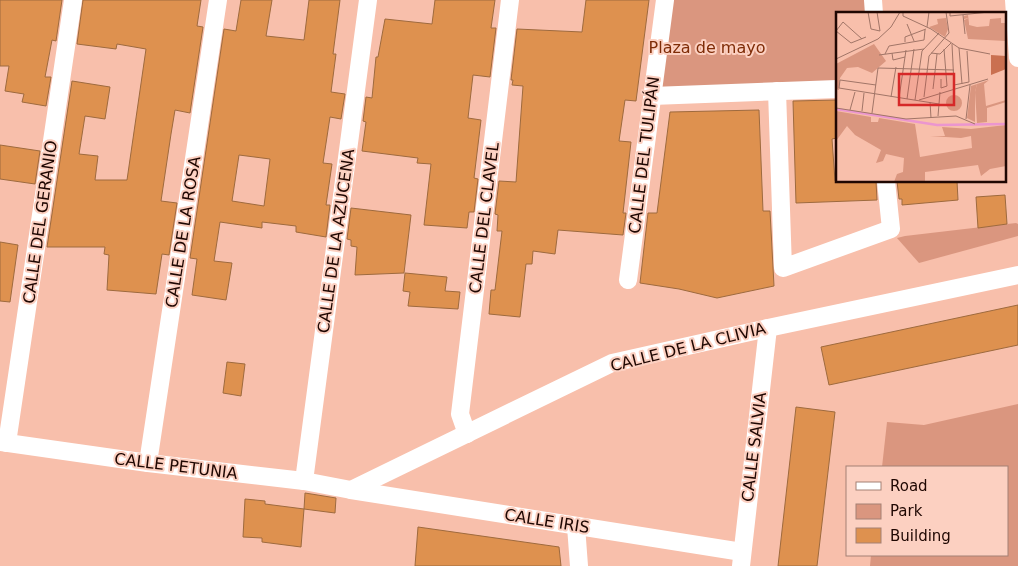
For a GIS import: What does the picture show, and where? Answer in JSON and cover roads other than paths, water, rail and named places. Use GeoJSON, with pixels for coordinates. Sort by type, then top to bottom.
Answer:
{"type":"FeatureCollection","features":[{"type":"Feature","properties":{"kind":"street","name":"CALLE DEL GERANIO"},"geometry":{"type":"LineString","coordinates":[[4,443],[73,0]]}},
{"type":"Feature","properties":{"kind":"street","name":"CALLE DE LA ROSA"},"geometry":{"type":"LineString","coordinates":[[148,463],[218,0]]}},
{"type":"Feature","properties":{"kind":"street","name":"CALLE DE LA AZUCENA"},"geometry":{"type":"LineString","coordinates":[[304,481],[368,0]]}},
{"type":"Feature","properties":{"kind":"street","name":"CALLE DEL CLAVEL"},"geometry":{"type":"LineString","coordinates":[[468,434],[460,414],[510,0]]}},
{"type":"Feature","properties":{"kind":"street","name":"CALLE DEL TULIPÁN"},"geometry":{"type":"LineString","coordinates":[[628,280],[665,0]]}},
{"type":"Feature","properties":{"kind":"street"},"geometry":{"type":"LineString","coordinates":[[1014,0],[1018,58]]}},
{"type":"Feature","properties":{"kind":"street"},"geometry":{"type":"LineString","coordinates":[[652,96],[836,89]]}},
{"type":"Feature","properties":{"kind":"street"},"geometry":{"type":"LineString","coordinates":[[777,92],[783,268],[891,229],[886,182]]}},
{"type":"Feature","properties":{"kind":"street","name":"CALLE DE LA CLIVIA"},"geometry":{"type":"LineString","coordinates":[[351,490],[612,363],[1018,275]]}},
{"type":"Feature","properties":{"kind":"street","name":"CALLE SALVIA"},"geometry":{"type":"LineString","coordinates":[[741,559],[768,328]]}},
{"type":"Feature","properties":{"kind":"street","name":"CALLE PETUNIA"},"geometry":{"type":"LineString","coordinates":[[4,443],[148,463],[304,481],[351,490]]}},
{"type":"Feature","properties":{"kind":"street","name":"CALLE IRIS"},"geometry":{"type":"LineString","coordinates":[[351,490],[576,526],[741,559]]}},
{"type":"Feature","properties":{"kind":"street"},"geometry":{"type":"LineString","coordinates":[[576,526],[579,566]]}},
{"type":"Feature","properties":{"kind":"park label","name":"Plaza de mayo"},"geometry":{"type":"Point","coordinates":[707,47]}}]}
